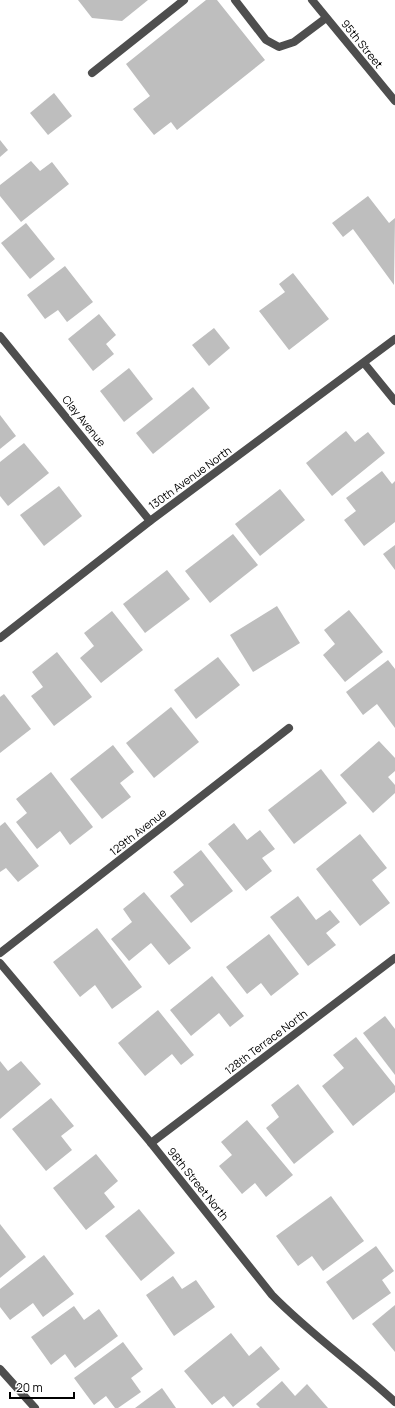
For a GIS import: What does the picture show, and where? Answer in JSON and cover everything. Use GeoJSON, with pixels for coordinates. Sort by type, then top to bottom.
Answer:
{"type":"FeatureCollection","features":[{"type":"Feature","properties":{"kind":"street"},"geometry":{"type":"LineString","coordinates":[[92,73],[184,0]]}},
{"type":"Feature","properties":{"kind":"street"},"geometry":{"type":"LineString","coordinates":[[236,0],[266,40],[279,47],[294,42],[326,18]]}},
{"type":"Feature","properties":{"kind":"street","name":"95th Street"},"geometry":{"type":"LineString","coordinates":[[312,0],[395,101]]}},
{"type":"Feature","properties":{"kind":"street","name":"Clay Avenue"},"geometry":{"type":"LineString","coordinates":[[0,336],[150,521]]}},
{"type":"Feature","properties":{"kind":"street","name":"130th Avenue North"},"geometry":{"type":"LineString","coordinates":[[0,638],[150,521],[395,339]]}},
{"type":"Feature","properties":{"kind":"street"},"geometry":{"type":"LineString","coordinates":[[364,363],[395,401]]}},
{"type":"Feature","properties":{"kind":"street","name":"129th Avenue"},"geometry":{"type":"LineString","coordinates":[[0,953],[289,728]]}},
{"type":"Feature","properties":{"kind":"street","name":"128th Terrace North"},"geometry":{"type":"LineString","coordinates":[[151,1143],[395,958]]}},
{"type":"Feature","properties":{"kind":"street","name":"98th Street North"},"geometry":{"type":"LineString","coordinates":[[0,963],[151,1143],[272,1295],[290,1313],[370,1378],[395,1402]]}},
{"type":"Feature","properties":{"kind":"street"},"geometry":{"type":"LineString","coordinates":[[0,1368],[35,1408]]}},
{"type":"Feature","properties":{"kind":"building"},"geometry":{"type":"Polygon","coordinates":[[[78,0],[148,0],[122,21],[92,18],[78,0]]]}},
{"type":"Feature","properties":{"kind":"building"},"geometry":{"type":"Polygon","coordinates":[[[206,0],[217,0],[265,60],[177,130],[171,122],[154,135],[133,109],[150,96],[126,64],[206,0]]]}},
{"type":"Feature","properties":{"kind":"building"},"geometry":{"type":"Polygon","coordinates":[[[54,93],[72,116],[48,135],[30,113],[54,93]]]}},
{"type":"Feature","properties":{"kind":"building"},"geometry":{"type":"Polygon","coordinates":[[[0,140],[8,150],[0,157],[0,140]]]}},
{"type":"Feature","properties":{"kind":"building"},"geometry":{"type":"Polygon","coordinates":[[[31,161],[40,171],[52,162],[69,184],[21,222],[0,196],[0,185],[31,161]]]}},
{"type":"Feature","properties":{"kind":"building"},"geometry":{"type":"Polygon","coordinates":[[[368,196],[389,223],[395,218],[394,285],[353,229],[343,237],[332,223],[368,196]]]}},
{"type":"Feature","properties":{"kind":"building"},"geometry":{"type":"Polygon","coordinates":[[[26,223],[55,259],[30,279],[1,243],[26,223]]]}},
{"type":"Feature","properties":{"kind":"building"},"geometry":{"type":"Polygon","coordinates":[[[65,266],[93,302],[67,322],[58,310],[45,319],[27,295],[65,266]]]}},
{"type":"Feature","properties":{"kind":"building"},"geometry":{"type":"Polygon","coordinates":[[[293,273],[329,319],[289,350],[259,311],[285,292],[279,284],[293,273]]]}},
{"type":"Feature","properties":{"kind":"building"},"geometry":{"type":"Polygon","coordinates":[[[99,314],[116,335],[106,344],[114,354],[93,371],[68,339],[99,314]]]}},
{"type":"Feature","properties":{"kind":"building"},"geometry":{"type":"Polygon","coordinates":[[[214,328],[230,348],[209,366],[192,345],[214,328]]]}},
{"type":"Feature","properties":{"kind":"building"},"geometry":{"type":"Polygon","coordinates":[[[129,368],[153,399],[124,422],[100,391],[129,368]]]}},
{"type":"Feature","properties":{"kind":"building"},"geometry":{"type":"Polygon","coordinates":[[[193,387],[210,408],[153,454],[136,433],[193,387]]]}},
{"type":"Feature","properties":{"kind":"building"},"geometry":{"type":"Polygon","coordinates":[[[0,415],[16,436],[0,449],[0,415]]]}},
{"type":"Feature","properties":{"kind":"building"},"geometry":{"type":"Polygon","coordinates":[[[346,431],[355,442],[368,432],[385,453],[332,496],[306,463],[346,431]]]}},
{"type":"Feature","properties":{"kind":"building"},"geometry":{"type":"Polygon","coordinates":[[[24,443],[49,473],[8,506],[0,496],[0,462],[24,443]]]}},
{"type":"Feature","properties":{"kind":"building"},"geometry":{"type":"Polygon","coordinates":[[[382,471],[392,484],[395,481],[395,522],[364,546],[344,520],[356,511],[346,498],[382,471]]]}},
{"type":"Feature","properties":{"kind":"building"},"geometry":{"type":"Polygon","coordinates":[[[59,486],[82,516],[44,546],[20,515],[59,486]]]}},
{"type":"Feature","properties":{"kind":"building"},"geometry":{"type":"Polygon","coordinates":[[[280,489],[305,520],[260,556],[235,524],[280,489]]]}},
{"type":"Feature","properties":{"kind":"building"},"geometry":{"type":"Polygon","coordinates":[[[233,534],[258,565],[210,603],[185,571],[233,534]]]}},
{"type":"Feature","properties":{"kind":"building"},"geometry":{"type":"Polygon","coordinates":[[[395,545],[395,570],[383,554],[395,545]]]}},
{"type":"Feature","properties":{"kind":"building"},"geometry":{"type":"Polygon","coordinates":[[[167,570],[190,599],[145,633],[123,604],[167,570]]]}},
{"type":"Feature","properties":{"kind":"building"},"geometry":{"type":"Polygon","coordinates":[[[277,606],[300,643],[253,672],[230,635],[277,606]]]}},
{"type":"Feature","properties":{"kind":"building"},"geometry":{"type":"Polygon","coordinates":[[[349,610],[383,652],[345,682],[323,655],[335,644],[324,630],[349,610]]]}},
{"type":"Feature","properties":{"kind":"building"},"geometry":{"type":"Polygon","coordinates":[[[112,611],[143,650],[101,683],[80,658],[94,646],[84,633],[112,611]]]}},
{"type":"Feature","properties":{"kind":"building"},"geometry":{"type":"Polygon","coordinates":[[[57,652],[92,697],[54,726],[31,696],[43,687],[32,672],[57,652]]]}},
{"type":"Feature","properties":{"kind":"building"},"geometry":{"type":"Polygon","coordinates":[[[218,657],[240,685],[196,719],[174,690],[218,657]]]}},
{"type":"Feature","properties":{"kind":"building"},"geometry":{"type":"Polygon","coordinates":[[[388,660],[395,669],[395,728],[377,704],[363,715],[346,692],[388,660]]]}},
{"type":"Feature","properties":{"kind":"building"},"geometry":{"type":"Polygon","coordinates":[[[4,694],[31,729],[0,753],[0,697],[4,694]]]}},
{"type":"Feature","properties":{"kind":"building"},"geometry":{"type":"Polygon","coordinates":[[[171,707],[199,742],[154,778],[126,743],[171,707]]]}},
{"type":"Feature","properties":{"kind":"building"},"geometry":{"type":"Polygon","coordinates":[[[379,741],[395,758],[395,771],[388,777],[395,785],[395,793],[373,813],[340,775],[379,741]]]}},
{"type":"Feature","properties":{"kind":"building"},"geometry":{"type":"Polygon","coordinates":[[[113,745],[134,772],[120,783],[131,797],[102,819],[70,779],[113,745]]]}},
{"type":"Feature","properties":{"kind":"building"},"geometry":{"type":"Polygon","coordinates":[[[321,769],[347,803],[294,844],[268,810],[321,769]]]}},
{"type":"Feature","properties":{"kind":"building"},"geometry":{"type":"Polygon","coordinates":[[[51,772],[93,827],[70,845],[60,831],[37,849],[16,822],[27,813],[16,799],[51,772]]]}},
{"type":"Feature","properties":{"kind":"building"},"geometry":{"type":"Polygon","coordinates":[[[5,822],[39,866],[18,882],[6,868],[0,872],[0,826],[5,822]]]}},
{"type":"Feature","properties":{"kind":"building"},"geometry":{"type":"Polygon","coordinates":[[[234,823],[247,840],[260,830],[275,849],[262,858],[272,871],[246,891],[208,844],[234,823]]]}},
{"type":"Feature","properties":{"kind":"building"},"geometry":{"type":"Polygon","coordinates":[[[360,834],[387,868],[372,880],[390,903],[360,926],[316,869],[360,834]]]}},
{"type":"Feature","properties":{"kind":"building"},"geometry":{"type":"Polygon","coordinates":[[[201,850],[233,891],[191,923],[170,896],[184,885],[173,872],[201,850]]]}},
{"type":"Feature","properties":{"kind":"building"},"geometry":{"type":"Polygon","coordinates":[[[144,892],[191,948],[169,965],[151,943],[129,961],[111,939],[132,922],[123,909],[144,892]]]}},
{"type":"Feature","properties":{"kind":"building"},"geometry":{"type":"Polygon","coordinates":[[[298,896],[316,920],[330,910],[340,922],[326,933],[336,945],[308,966],[270,917],[298,896]]]}},
{"type":"Feature","properties":{"kind":"building"},"geometry":{"type":"Polygon","coordinates":[[[97,928],[142,987],[112,1009],[95,985],[80,997],[53,962],[97,928]]]}},
{"type":"Feature","properties":{"kind":"building"},"geometry":{"type":"Polygon","coordinates":[[[269,934],[299,974],[271,996],[261,983],[247,994],[226,967],[269,934]]]}},
{"type":"Feature","properties":{"kind":"building"},"geometry":{"type":"Polygon","coordinates":[[[212,976],[244,1016],[230,1027],[219,1013],[191,1036],[170,1010],[212,976]]]}},
{"type":"Feature","properties":{"kind":"building"},"geometry":{"type":"Polygon","coordinates":[[[158,1010],[194,1055],[181,1065],[172,1054],[145,1076],[118,1043],[158,1010]]]}},
{"type":"Feature","properties":{"kind":"building"},"geometry":{"type":"Polygon","coordinates":[[[385,1016],[395,1029],[395,1075],[363,1033],[385,1016]]]}},
{"type":"Feature","properties":{"kind":"building"},"geometry":{"type":"Polygon","coordinates":[[[356,1037],[395,1086],[395,1092],[353,1126],[322,1086],[344,1068],[333,1055],[356,1037]]]}},
{"type":"Feature","properties":{"kind":"building"},"geometry":{"type":"Polygon","coordinates":[[[0,1061],[8,1071],[21,1061],[41,1084],[0,1119],[0,1061]]]}},
{"type":"Feature","properties":{"kind":"building"},"geometry":{"type":"Polygon","coordinates":[[[298,1084],[334,1132],[294,1164],[266,1128],[279,1117],[271,1105],[298,1084]]]}},
{"type":"Feature","properties":{"kind":"building"},"geometry":{"type":"Polygon","coordinates":[[[51,1098],[74,1126],[61,1136],[72,1150],[46,1171],[12,1129],[51,1098]]]}},
{"type":"Feature","properties":{"kind":"building"},"geometry":{"type":"Polygon","coordinates":[[[247,1120],[293,1175],[266,1197],[255,1183],[242,1194],[219,1166],[232,1155],[221,1142],[247,1120]]]}},
{"type":"Feature","properties":{"kind":"building"},"geometry":{"type":"Polygon","coordinates":[[[96,1154],[118,1181],[104,1193],[115,1207],[86,1230],[53,1188],[96,1154]]]}},
{"type":"Feature","properties":{"kind":"building"},"geometry":{"type":"Polygon","coordinates":[[[331,1196],[364,1241],[323,1271],[312,1256],[298,1266],[276,1236],[331,1196]]]}},
{"type":"Feature","properties":{"kind":"building"},"geometry":{"type":"Polygon","coordinates":[[[139,1209],[175,1253],[141,1281],[105,1236],[139,1209]]]}},
{"type":"Feature","properties":{"kind":"building"},"geometry":{"type":"Polygon","coordinates":[[[0,1224],[26,1257],[0,1278],[0,1224]]]}},
{"type":"Feature","properties":{"kind":"building"},"geometry":{"type":"Polygon","coordinates":[[[376,1246],[394,1271],[382,1280],[391,1293],[353,1320],[326,1282],[376,1246]]]}},
{"type":"Feature","properties":{"kind":"building"},"geometry":{"type":"Polygon","coordinates":[[[44,1255],[74,1294],[43,1317],[33,1303],[10,1320],[0,1307],[0,1289],[44,1255]]]}},
{"type":"Feature","properties":{"kind":"building"},"geometry":{"type":"Polygon","coordinates":[[[173,1276],[182,1289],[196,1280],[215,1307],[174,1336],[146,1295],[173,1276]]]}},
{"type":"Feature","properties":{"kind":"building"},"geometry":{"type":"Polygon","coordinates":[[[395,1305],[395,1352],[372,1324],[395,1305]]]}},
{"type":"Feature","properties":{"kind":"building"},"geometry":{"type":"Polygon","coordinates":[[[74,1306],[84,1320],[99,1309],[118,1336],[75,1368],[65,1354],[51,1365],[31,1337],[74,1306]]]}},
{"type":"Feature","properties":{"kind":"building"},"geometry":{"type":"Polygon","coordinates":[[[231,1333],[249,1356],[261,1346],[280,1369],[233,1407],[224,1396],[212,1405],[184,1371],[231,1333]]]}},
{"type":"Feature","properties":{"kind":"building"},"geometry":{"type":"Polygon","coordinates":[[[123,1342],[143,1369],[131,1378],[141,1392],[118,1408],[115,1408],[106,1396],[94,1405],[74,1378],[123,1342]]]}},
{"type":"Feature","properties":{"kind":"building"},"geometry":{"type":"Polygon","coordinates":[[[282,1381],[295,1396],[307,1384],[328,1408],[260,1408],[256,1404],[282,1381]]]}},
{"type":"Feature","properties":{"kind":"building"},"geometry":{"type":"Polygon","coordinates":[[[162,1388],[176,1408],[135,1408],[162,1388]]]}}]}
